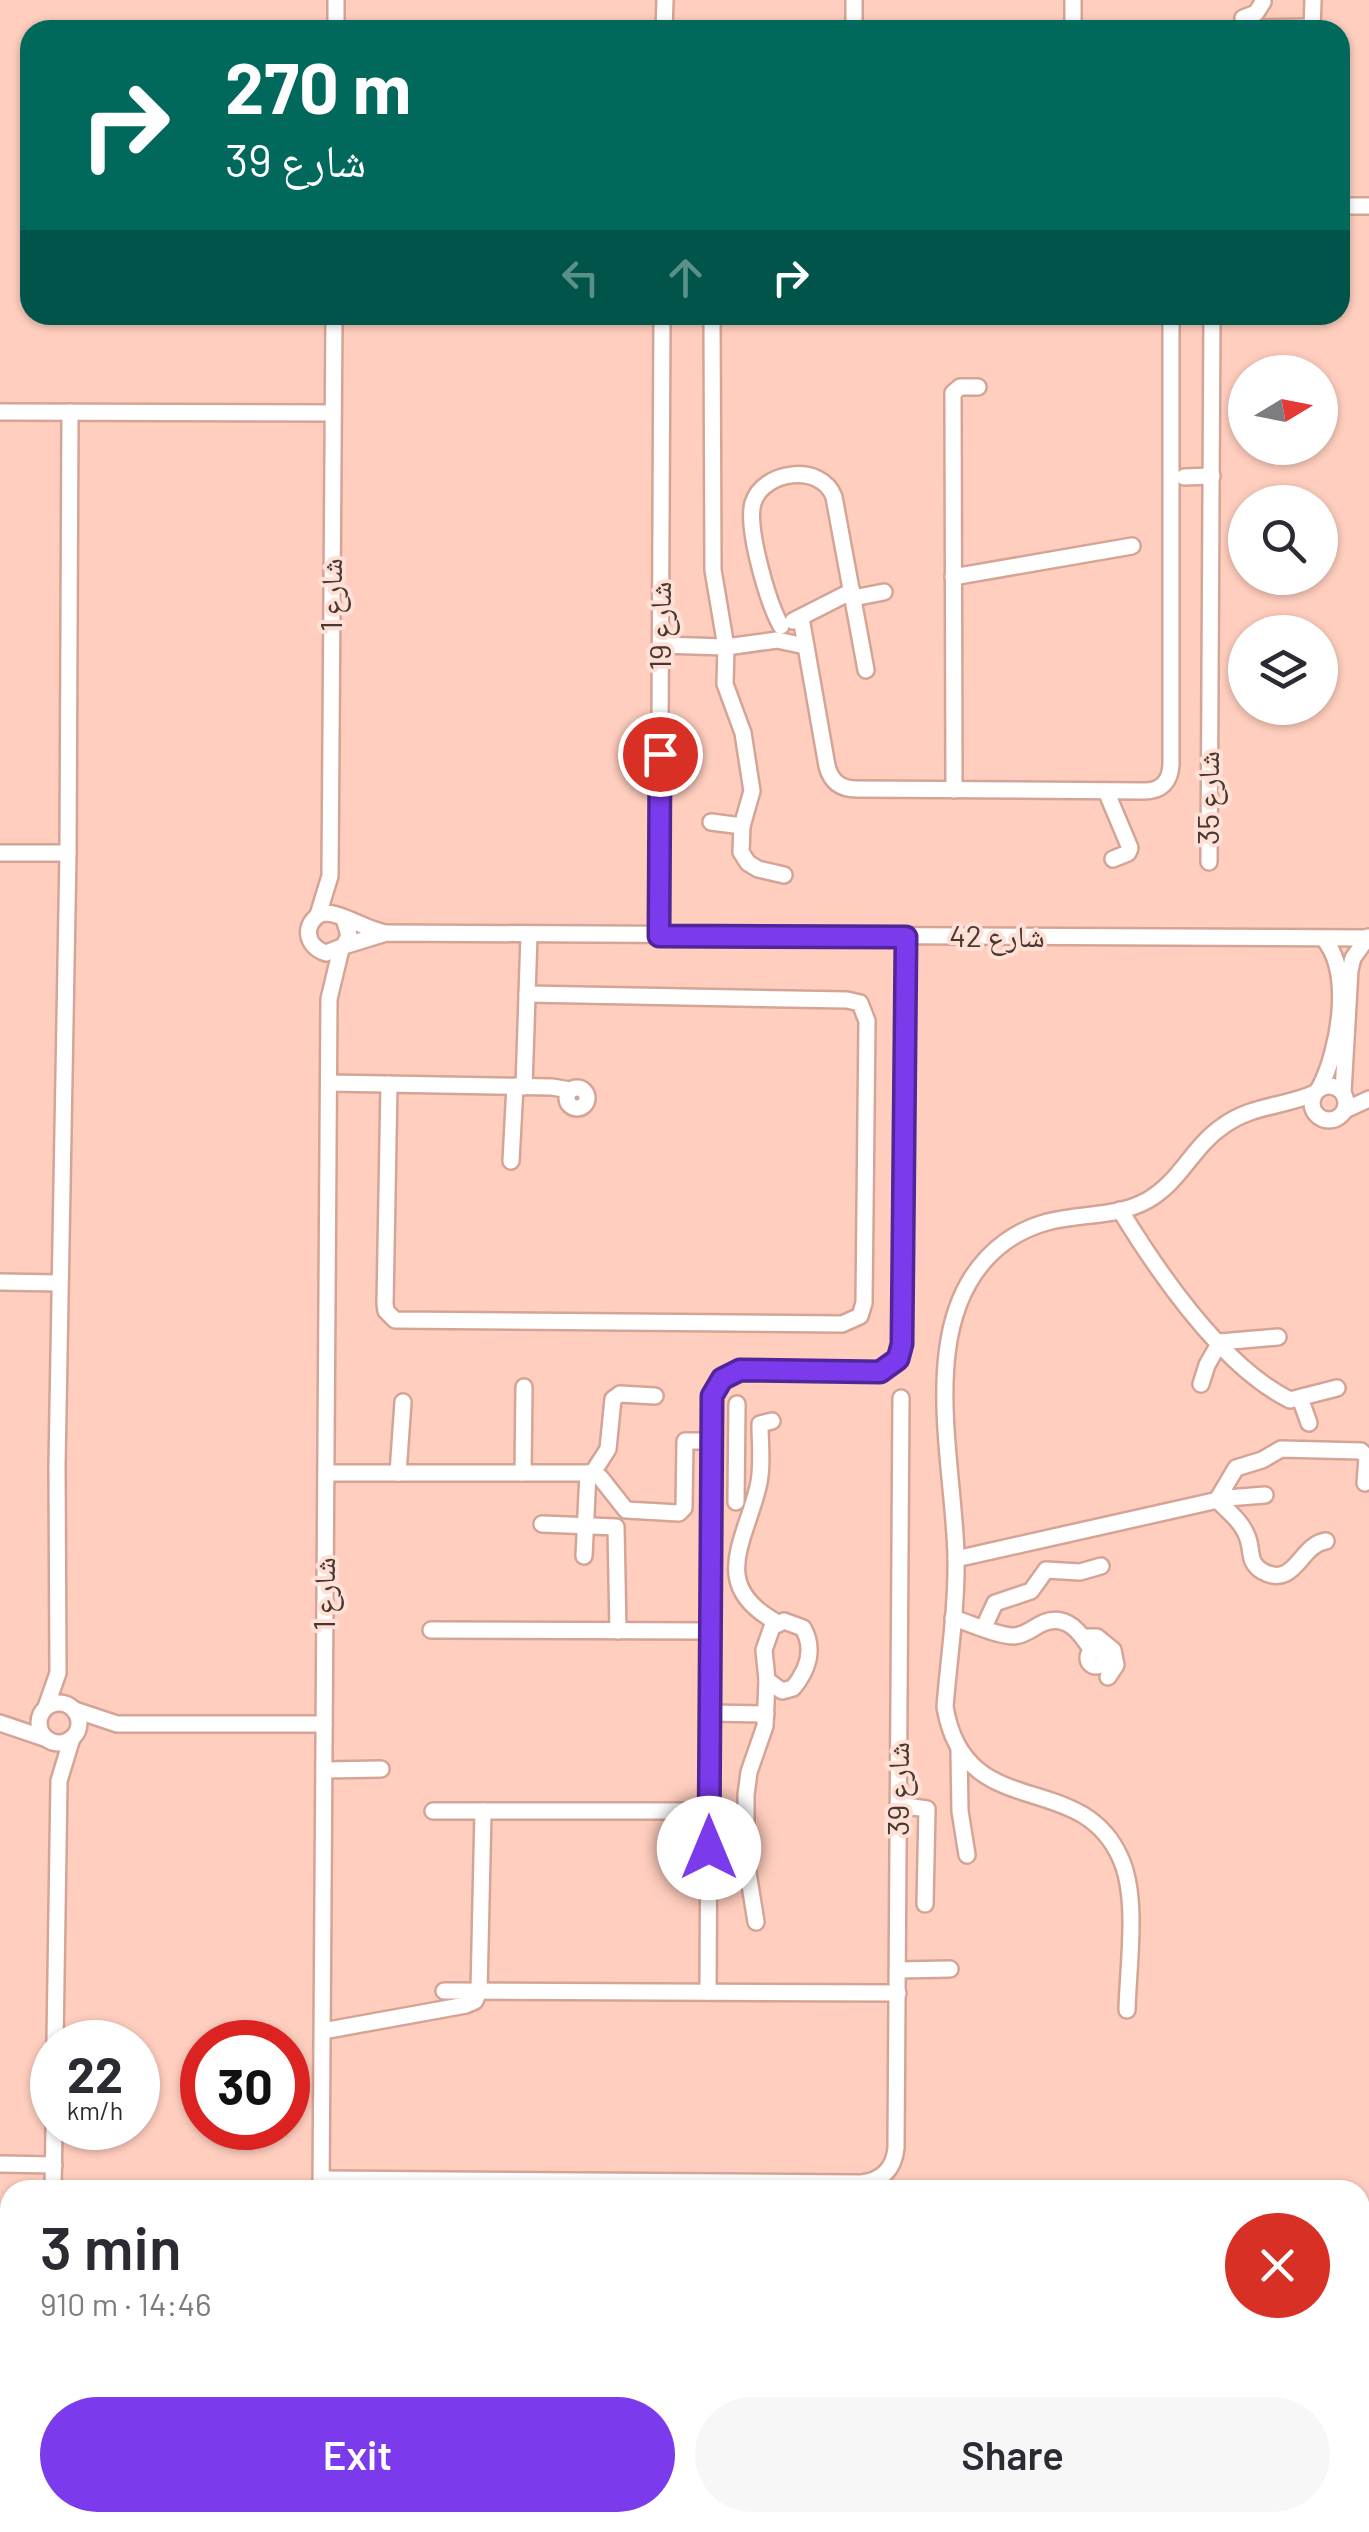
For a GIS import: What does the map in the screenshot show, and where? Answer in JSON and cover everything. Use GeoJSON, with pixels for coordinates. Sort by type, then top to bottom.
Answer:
{"type":"FeatureCollection","features":[{"type":"Feature","properties":{"kind":"street","name":"شارع 1"},"geometry":{"type":"LineString","coordinates":[[318,915],[330,876],[334,325]]}},
{"type":"Feature","properties":{"kind":"street","name":"شارع 19"},"geometry":{"type":"LineString","coordinates":[[659,936],[662,325]]}},
{"type":"Feature","properties":{"kind":"street"},"geometry":{"type":"LineString","coordinates":[[712,325],[711,543],[726,647],[725,684],[743,732],[752,792],[742,826],[741,852],[746,860],[768,874],[784,876]]}},
{"type":"Feature","properties":{"kind":"street"},"geometry":{"type":"LineString","coordinates":[[801,618],[826,766],[834,782],[849,789],[1152,791],[1167,782],[1177,477],[1171,325]]}},
{"type":"Feature","properties":{"kind":"street","name":"شارع 35"},"geometry":{"type":"LineString","coordinates":[[1209,862],[1212,325]]}},
{"type":"Feature","properties":{"kind":"street"},"geometry":{"type":"LineString","coordinates":[[954,790],[953,393],[960,387],[978,387]]}},
{"type":"Feature","properties":{"kind":"street"},"geometry":{"type":"LineString","coordinates":[[0,412],[333,413]]}},
{"type":"Feature","properties":{"kind":"street"},"geometry":{"type":"LineString","coordinates":[[55,2020],[58,1781],[39,1724],[58,1673],[70,412]]}},
{"type":"Feature","properties":{"kind":"street"},"geometry":{"type":"LineString","coordinates":[[780,626],[766,596],[752,516],[754,499],[771,482],[810,474],[832,488],[866,670]]}},
{"type":"Feature","properties":{"kind":"street"},"geometry":{"type":"LineString","coordinates":[[1177,477],[1212,476]]}},
{"type":"Feature","properties":{"kind":"street"},"geometry":{"type":"LineString","coordinates":[[953,577],[1132,546]]}},
{"type":"Feature","properties":{"kind":"street"},"geometry":{"type":"LineString","coordinates":[[770,640],[780,626],[853,594],[884,592]]}},
{"type":"Feature","properties":{"kind":"street"},"geometry":{"type":"LineString","coordinates":[[661,645],[726,647],[770,640],[806,646]]}},
{"type":"Feature","properties":{"kind":"street"},"geometry":{"type":"LineString","coordinates":[[1106,791],[1130,848],[1127,854],[1114,859]]}},
{"type":"Feature","properties":{"kind":"street"},"geometry":{"type":"LineString","coordinates":[[710,822],[742,826]]}},
{"type":"Feature","properties":{"kind":"street"},"geometry":{"type":"LineString","coordinates":[[0,852],[68,853]]}},
{"type":"Feature","properties":{"kind":"street","name":"شارع 1"},"geometry":{"type":"LineString","coordinates":[[330,876],[343,918]]}},
{"type":"Feature","properties":{"kind":"street"},"geometry":{"type":"LineString","coordinates":[[327,912],[343,918],[349,935],[342,948],[326,953],[317,950],[308,934],[309,926],[318,915],[327,912]]}},
{"type":"Feature","properties":{"kind":"street","name":"شارع 42"},"geometry":{"type":"LineString","coordinates":[[343,918],[386,933],[1369,938]]}},
{"type":"Feature","properties":{"kind":"street","name":"شارع 42"},"geometry":{"type":"LineString","coordinates":[[342,948],[386,933]]}},
{"type":"Feature","properties":{"kind":"street"},"geometry":{"type":"LineString","coordinates":[[512,1161],[529,935]]}},
{"type":"Feature","properties":{"kind":"street"},"geometry":{"type":"LineString","coordinates":[[708,1992],[712,1396],[715,1387],[730,1373],[740,1370],[880,1372],[894,1365],[901,1352],[906,937]]}},
{"type":"Feature","properties":{"kind":"street"},"geometry":{"type":"LineString","coordinates":[[1324,939],[1332,948],[1339,970],[1338,1017],[1334,1054],[1315,1097],[1320,1118],[1332,1120],[1345,1099],[1350,970],[1353,958],[1369,938]]}},
{"type":"Feature","properties":{"kind":"street","name":"شارع 1"},"geometry":{"type":"LineString","coordinates":[[322,2180],[329,999],[342,948]]}},
{"type":"Feature","properties":{"kind":"street","name":"شارع 1"},"geometry":{"type":"LineString","coordinates":[[317,950],[329,999]]}},
{"type":"Feature","properties":{"kind":"street"},"geometry":{"type":"LineString","coordinates":[[389,1084],[385,1304],[395,1320],[842,1324],[860,1316],[864,1302],[868,1022],[860,1003],[527,994]]}},
{"type":"Feature","properties":{"kind":"street"},"geometry":{"type":"LineString","coordinates":[[328,1083],[570,1090]]}},
{"type":"Feature","properties":{"kind":"street"},"geometry":{"type":"LineString","coordinates":[[1127,2010],[1128,1882],[1120,1856],[1106,1834],[1086,1816],[1062,1803],[987,1779],[959,1751],[948,1729],[945,1707],[956,1559],[945,1354],[959,1300],[972,1274],[986,1258],[1020,1232],[1060,1217],[1120,1210],[1147,1201],[1162,1191],[1206,1140],[1236,1117],[1254,1109],[1315,1097],[1329,1085],[1345,1099],[1368,1099]]}},
{"type":"Feature","properties":{"kind":"street"},"geometry":{"type":"LineString","coordinates":[[1120,1210],[1165,1280],[1258,1379],[1287,1399],[1337,1388]]}},
{"type":"Feature","properties":{"kind":"street"},"geometry":{"type":"LineString","coordinates":[[0,1282],[59,1283]]}},
{"type":"Feature","properties":{"kind":"street"},"geometry":{"type":"LineString","coordinates":[[1220,1342],[1278,1337]]}},
{"type":"Feature","properties":{"kind":"street"},"geometry":{"type":"LineString","coordinates":[[1201,1384],[1220,1342]]}},
{"type":"Feature","properties":{"kind":"street"},"geometry":{"type":"LineString","coordinates":[[523,1473],[524,1387]]}},
{"type":"Feature","properties":{"kind":"street"},"geometry":{"type":"LineString","coordinates":[[584,1556],[590,1473],[608,1449],[613,1399],[620,1394],[655,1396]]}},
{"type":"Feature","properties":{"kind":"street","name":"شارع 39"},"geometry":{"type":"LineString","coordinates":[[870,2180],[882,2176],[896,2156],[901,1398]]}},
{"type":"Feature","properties":{"kind":"street"},"geometry":{"type":"LineString","coordinates":[[1300,1398],[1309,1423]]}},
{"type":"Feature","properties":{"kind":"street"},"geometry":{"type":"LineString","coordinates":[[398,1473],[403,1402]]}},
{"type":"Feature","properties":{"kind":"street"},"geometry":{"type":"LineString","coordinates":[[736,1404],[736,1502]]}},
{"type":"Feature","properties":{"kind":"street"},"geometry":{"type":"LineString","coordinates":[[326,1473],[590,1473],[600,1478],[626,1510],[679,1513],[684,1508],[685,1442],[736,1426],[766,1424],[760,1479],[737,1551],[738,1582],[752,1607],[778,1622],[798,1624],[806,1631],[806,1668],[793,1688],[766,1714],[710,1713]]}},
{"type":"Feature","properties":{"kind":"street"},"geometry":{"type":"LineString","coordinates":[[1217,1500],[1236,1468],[1286,1448],[1361,1451],[1367,1457],[1365,1484]]}},
{"type":"Feature","properties":{"kind":"street"},"geometry":{"type":"LineString","coordinates":[[956,1559],[1217,1500],[1265,1495]]}},
{"type":"Feature","properties":{"kind":"street"},"geometry":{"type":"LineString","coordinates":[[1217,1500],[1246,1534],[1254,1566],[1269,1574],[1288,1573],[1313,1545],[1326,1541]]}},
{"type":"Feature","properties":{"kind":"street"},"geometry":{"type":"LineString","coordinates":[[542,1524],[613,1525],[618,1530],[618,1630]]}},
{"type":"Feature","properties":{"kind":"street"},"geometry":{"type":"LineString","coordinates":[[984,1626],[995,1604],[1031,1591],[1046,1570],[1080,1572],[1101,1566]]}},
{"type":"Feature","properties":{"kind":"street"},"geometry":{"type":"LineString","coordinates":[[953,1618],[1011,1636],[1029,1632],[1044,1622],[1062,1621],[1078,1630],[1099,1662]]}},
{"type":"Feature","properties":{"kind":"street"},"geometry":{"type":"LineString","coordinates":[[756,1922],[746,1860],[746,1783],[766,1714],[764,1650],[769,1633],[778,1622]]}},
{"type":"Feature","properties":{"kind":"street"},"geometry":{"type":"LineString","coordinates":[[431,1630],[710,1631]]}},
{"type":"Feature","properties":{"kind":"street"},"geometry":{"type":"LineString","coordinates":[[58,1673],[79,1720],[58,1781]]}},
{"type":"Feature","properties":{"kind":"street"},"geometry":{"type":"LineString","coordinates":[[767,1680],[776,1689],[793,1688]]}},
{"type":"Feature","properties":{"kind":"street"},"geometry":{"type":"LineString","coordinates":[[1,1723],[60,1702],[117,1724]]}},
{"type":"Feature","properties":{"kind":"street"},"geometry":{"type":"LineString","coordinates":[[1,1723],[63,1743],[117,1724],[324,1724]]}},
{"type":"Feature","properties":{"kind":"street"},"geometry":{"type":"LineString","coordinates":[[959,1751],[960,1811],[966,1855]]}},
{"type":"Feature","properties":{"kind":"street"},"geometry":{"type":"LineString","coordinates":[[324,1770],[381,1769]]}},
{"type":"Feature","properties":{"kind":"street"},"geometry":{"type":"LineString","coordinates":[[899,1806],[926,1807],[928,1811],[926,1904]]}},
{"type":"Feature","properties":{"kind":"street"},"geometry":{"type":"LineString","coordinates":[[433,1811],[709,1811]]}},
{"type":"Feature","properties":{"kind":"street"},"geometry":{"type":"LineString","coordinates":[[322,2032],[466,2005],[475,2000],[479,1991],[483,1811]]}},
{"type":"Feature","properties":{"kind":"street"},"geometry":{"type":"LineString","coordinates":[[928,1811],[960,1811]]}},
{"type":"Feature","properties":{"kind":"street"},"geometry":{"type":"LineString","coordinates":[[898,1970],[950,1970]]}},
{"type":"Feature","properties":{"kind":"street"},"geometry":{"type":"LineString","coordinates":[[444,1991],[898,1994]]}},
{"type":"Feature","properties":{"kind":"street"},"geometry":{"type":"LineString","coordinates":[[54,2150],[54,2180]]}},
{"type":"Feature","properties":{"kind":"street"},"geometry":{"type":"LineString","coordinates":[[0,2164],[54,2166]]}},
{"type":"Feature","properties":{"kind":"route"},"geometry":{"type":"LineString","coordinates":[[660,754],[659,936],[906,937],[901,1352],[894,1365],[880,1372],[740,1370],[722,1379],[712,1396],[709,1848]]}}]}
